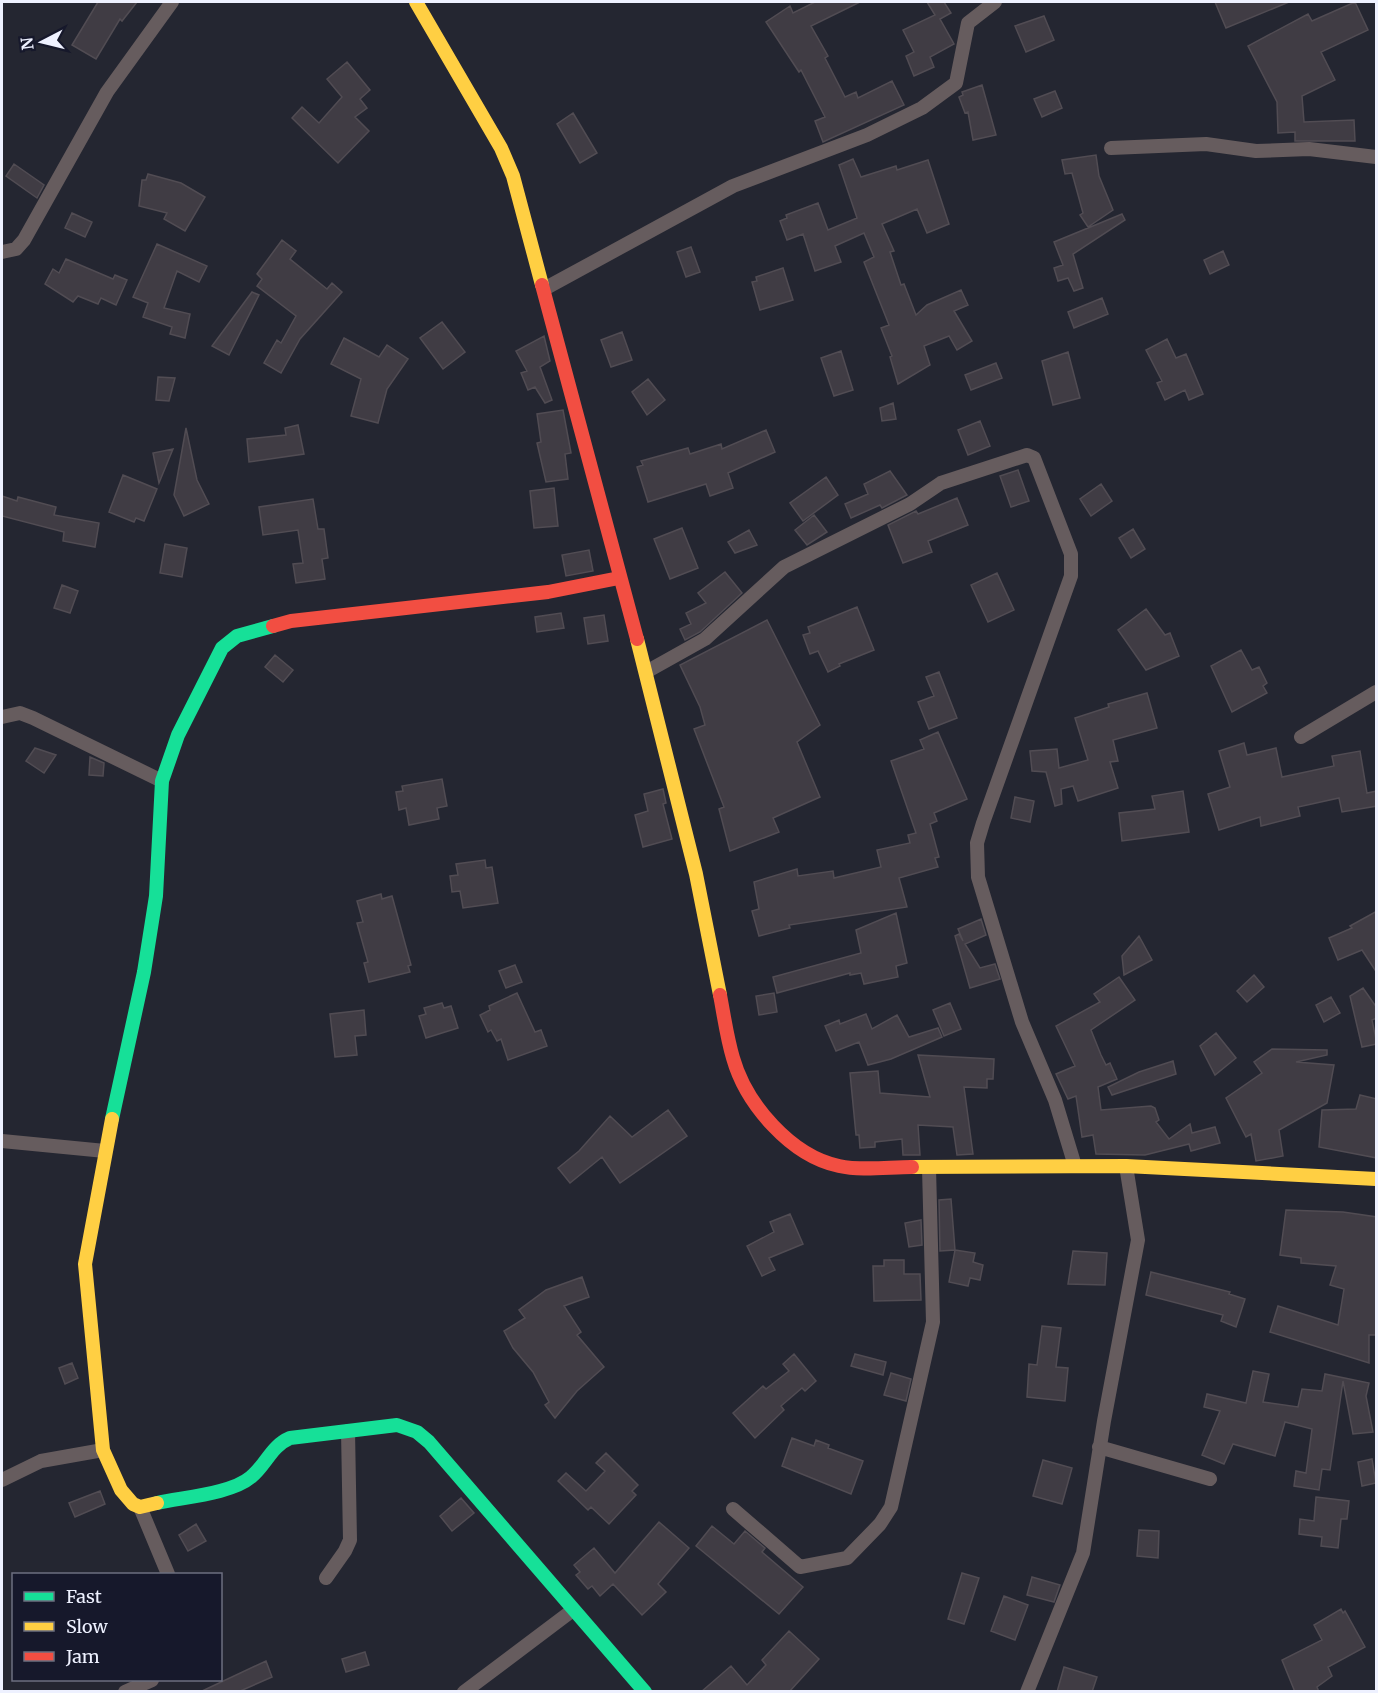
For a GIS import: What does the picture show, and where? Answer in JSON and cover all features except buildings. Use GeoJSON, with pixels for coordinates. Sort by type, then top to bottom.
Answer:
{"type":"FeatureCollection","features":[{"type":"Feature","properties":{"kind":"street"},"geometry":{"type":"LineString","coordinates":[[2,252],[16,249],[24,240],[106,92],[172,2]]}},
{"type":"Feature","properties":{"kind":"street"},"geometry":{"type":"LineString","coordinates":[[416,2],[501,148],[513,176],[646,672],[696,874],[739,1078],[750,1096],[811,1156],[841,1167],[1126,1166],[1377,1179]]}},
{"type":"Feature","properties":{"kind":"street"},"geometry":{"type":"LineString","coordinates":[[544,289],[733,186],[867,135],[922,108],[956,83],[968,23],[995,2]]}},
{"type":"Feature","properties":{"kind":"street"},"geometry":{"type":"LineString","coordinates":[[1111,148],[1206,144],[1256,151],[1309,149],[1377,156]]}},
{"type":"Feature","properties":{"kind":"street"},"geometry":{"type":"LineString","coordinates":[[646,672],[705,639],[784,567],[910,504],[941,483],[1027,455],[1034,458],[1071,554],[1071,576],[983,823],[977,843],[978,877],[1022,1022],[1055,1100],[1075,1166]]}},
{"type":"Feature","properties":{"kind":"street"},"geometry":{"type":"LineString","coordinates":[[619,578],[548,592],[291,621],[237,636],[222,648],[178,735],[162,781],[156,896],[144,972],[105,1151],[85,1264],[103,1450],[121,1490],[133,1504],[140,1507],[243,1482],[262,1468],[285,1439],[397,1425],[417,1432],[429,1442],[645,1692]]}},
{"type":"Feature","properties":{"kind":"street"},"geometry":{"type":"LineString","coordinates":[[1301,737],[1377,692]]}},
{"type":"Feature","properties":{"kind":"street"},"geometry":{"type":"LineString","coordinates":[[2,717],[20,713],[33,718],[162,781]]}},
{"type":"Feature","properties":{"kind":"street"},"geometry":{"type":"LineString","coordinates":[[2,1141],[105,1151]]}},
{"type":"Feature","properties":{"kind":"street"},"geometry":{"type":"LineString","coordinates":[[1027,1692],[1083,1553],[1099,1447],[1138,1240],[1126,1166]]}},
{"type":"Feature","properties":{"kind":"street"},"geometry":{"type":"LineString","coordinates":[[733,1509],[800,1567],[847,1558],[880,1524],[891,1507],[933,1322],[929,1168]]}},
{"type":"Feature","properties":{"kind":"street"},"geometry":{"type":"LineString","coordinates":[[326,1578],[350,1540],[348,1431]]}},
{"type":"Feature","properties":{"kind":"street"},"geometry":{"type":"LineString","coordinates":[[1099,1447],[1210,1479]]}},
{"type":"Feature","properties":{"kind":"street"},"geometry":{"type":"LineString","coordinates":[[2,1480],[41,1461],[103,1450]]}},
{"type":"Feature","properties":{"kind":"street"},"geometry":{"type":"LineString","coordinates":[[140,1507],[167,1573]]}},
{"type":"Feature","properties":{"kind":"street"},"geometry":{"type":"LineString","coordinates":[[464,1692],[573,1610]]}},
{"type":"Feature","properties":{"kind":"street"},"geometry":{"type":"LineString","coordinates":[[125,1692],[150,1681]]}},
{"type":"Feature","properties":{"kind":"traffic: fast"},"geometry":{"type":"LineString","coordinates":[[112,1119],[144,972],[156,896],[162,781],[178,735],[222,648],[237,636],[273,626]]}},
{"type":"Feature","properties":{"kind":"traffic: fast"},"geometry":{"type":"LineString","coordinates":[[157,1503],[219,1491],[242,1483],[256,1472],[283,1441],[290,1438],[397,1425],[417,1432],[429,1442],[645,1692]]}},
{"type":"Feature","properties":{"kind":"traffic: slow"},"geometry":{"type":"LineString","coordinates":[[416,2],[501,148],[513,176],[542,285]]}},
{"type":"Feature","properties":{"kind":"traffic: slow"},"geometry":{"type":"LineString","coordinates":[[637,639],[696,874],[720,995]]}},
{"type":"Feature","properties":{"kind":"traffic: slow"},"geometry":{"type":"LineString","coordinates":[[112,1119],[85,1264],[103,1450],[121,1490],[133,1504],[140,1507],[157,1503]]}},
{"type":"Feature","properties":{"kind":"traffic: slow"},"geometry":{"type":"LineString","coordinates":[[912,1167],[1126,1166],[1376,1179]]}},
{"type":"Feature","properties":{"kind":"traffic: jam"},"geometry":{"type":"LineString","coordinates":[[542,285],[637,639]]}},
{"type":"Feature","properties":{"kind":"traffic: jam"},"geometry":{"type":"LineString","coordinates":[[273,626],[291,621],[548,592],[619,578]]}},
{"type":"Feature","properties":{"kind":"traffic: jam"},"geometry":{"type":"LineString","coordinates":[[720,995],[729,1043],[739,1075],[760,1110],[788,1140],[821,1160],[839,1166],[866,1169],[912,1167]]}}]}
